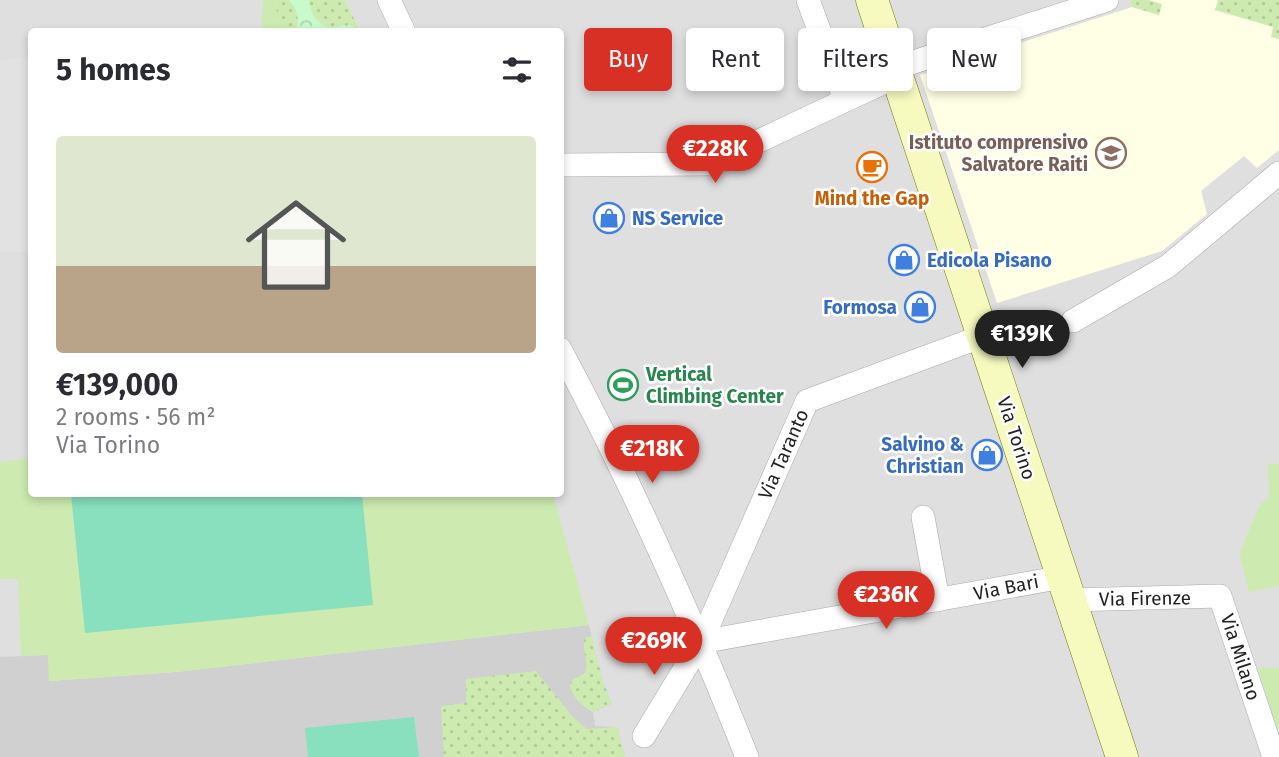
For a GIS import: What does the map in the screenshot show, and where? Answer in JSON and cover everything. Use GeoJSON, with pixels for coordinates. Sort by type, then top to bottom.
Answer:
{"type":"FeatureCollection","features":[{"type":"Feature","properties":{"kind":"street"},"geometry":{"type":"LineString","coordinates":[[389,0],[402,28]]}},
{"type":"Feature","properties":{"kind":"street"},"geometry":{"type":"LineString","coordinates":[[808,0],[845,100]]}},
{"type":"Feature","properties":{"kind":"street","name":"Via Torino"},"geometry":{"type":"LineString","coordinates":[[872,0],[881,28]]}},
{"type":"Feature","properties":{"kind":"street"},"geometry":{"type":"LineString","coordinates":[[913,66],[1107,0]]}},
{"type":"Feature","properties":{"kind":"street"},"geometry":{"type":"LineString","coordinates":[[564,165],[710,164],[861,91]]}},
{"type":"Feature","properties":{"kind":"street","name":"Via Torino"},"geometry":{"type":"LineString","coordinates":[[902,91],[1122,757]]}},
{"type":"Feature","properties":{"kind":"street"},"geometry":{"type":"LineString","coordinates":[[1073,321],[1168,266],[1279,173]]}},
{"type":"Feature","properties":{"kind":"street","name":"Via Taranto"},"geometry":{"type":"LineString","coordinates":[[644,736],[701,642],[807,401],[983,336]]}},
{"type":"Feature","properties":{"kind":"street"},"geometry":{"type":"LineString","coordinates":[[564,356],[597,418],[701,642],[747,757]]}},
{"type":"Feature","properties":{"kind":"street"},"geometry":{"type":"LineString","coordinates":[[923,517],[939,600]]}},
{"type":"Feature","properties":{"kind":"street","name":"Via Firenze"},"geometry":{"type":"LineString","coordinates":[[1066,588],[1220,596]]}},
{"type":"Feature","properties":{"kind":"street","name":"Via Bari"},"geometry":{"type":"LineString","coordinates":[[701,642],[939,600],[1066,588]]}},
{"type":"Feature","properties":{"kind":"street","name":"Via Milano"},"geometry":{"type":"LineString","coordinates":[[1220,596],[1274,757]]}},
{"type":"Feature","properties":{"kind":"shaded area"},"geometry":{"type":"Polygon","coordinates":[[[0,0],[1279,0],[1279,757],[0,757],[0,0]]]}},
{"type":"Feature","properties":{"kind":"shaded area","name":"Istituto comprensivo Salvatore Raiti"},"geometry":{"type":"Polygon","coordinates":[[[1130,0],[1279,0],[1279,150],[1257,168],[1244,156],[1201,191],[1207,214],[1162,251],[997,303],[920,75],[927,73],[927,91],[1021,91],[1021,43],[1132,7],[1130,0]]]}},
{"type":"Feature","properties":{"kind":"shaded area"},"geometry":{"type":"Polygon","coordinates":[[[28,57],[28,252],[0,252],[0,60],[28,57]]]}},
{"type":"Feature","properties":{"kind":"shaded area"},"geometry":{"type":"Polygon","coordinates":[[[589,625],[603,682],[612,704],[593,712],[595,726],[617,727],[625,757],[0,757],[0,657],[48,655],[50,681],[176,672],[589,625]]]}},
{"type":"Feature","properties":{"kind":"green space"},"geometry":{"type":"Polygon","coordinates":[[[263,0],[276,0],[278,28],[261,28],[263,0]]]}},
{"type":"Feature","properties":{"kind":"green space"},"geometry":{"type":"Polygon","coordinates":[[[276,0],[345,0],[359,28],[278,28],[276,0]]]}},
{"type":"Feature","properties":{"kind":"green space"},"geometry":{"type":"Polygon","coordinates":[[[276,0],[289,0],[296,11],[297,28],[278,28],[276,0]]]}},
{"type":"Feature","properties":{"kind":"green space"},"geometry":{"type":"Polygon","coordinates":[[[309,0],[345,0],[359,28],[349,25],[325,26],[311,11],[309,0]]]}},
{"type":"Feature","properties":{"kind":"green space"},"geometry":{"type":"Polygon","coordinates":[[[1130,0],[1149,0],[1162,4],[1159,15],[1132,7],[1130,0]]]}},
{"type":"Feature","properties":{"kind":"green space"},"geometry":{"type":"Polygon","coordinates":[[[1218,0],[1279,0],[1279,39],[1271,37],[1273,27],[1215,10],[1218,0]]]}},
{"type":"Feature","properties":{"kind":"green space"},"geometry":{"type":"Polygon","coordinates":[[[28,458],[28,497],[554,497],[589,625],[176,672],[49,681],[48,655],[21,656],[18,579],[0,579],[0,462],[28,458]]]}},
{"type":"Feature","properties":{"kind":"green space"},"geometry":{"type":"Polygon","coordinates":[[[1268,463],[1279,464],[1279,586],[1249,592],[1239,551],[1243,549],[1260,505],[1269,497],[1268,463]]]}},
{"type":"Feature","properties":{"kind":"green space"},"geometry":{"type":"Polygon","coordinates":[[[71,497],[362,497],[373,605],[85,633],[71,497]]]}},
{"type":"Feature","properties":{"kind":"green space"},"geometry":{"type":"Polygon","coordinates":[[[592,636],[603,682],[612,704],[592,712],[578,701],[570,685],[573,679],[585,673],[587,664],[584,643],[585,638],[592,636]]]}},
{"type":"Feature","properties":{"kind":"green space"},"geometry":{"type":"Polygon","coordinates":[[[1257,668],[1279,668],[1279,732],[1257,668]]]}},
{"type":"Feature","properties":{"kind":"green space"},"geometry":{"type":"Polygon","coordinates":[[[536,671],[573,717],[587,729],[617,727],[625,757],[444,757],[441,706],[466,703],[466,679],[536,671]]]}},
{"type":"Feature","properties":{"kind":"green space"},"geometry":{"type":"Polygon","coordinates":[[[414,717],[419,757],[308,757],[305,728],[414,717]]]}},
{"type":"Feature","properties":{"kind":"place","name":"Istituto comprensivo Salvatore Raiti"},"geometry":{"type":"Point","coordinates":[1111,153]}},
{"type":"Feature","properties":{"kind":"place","name":"Mind the Gap"},"geometry":{"type":"Point","coordinates":[872,167]}},
{"type":"Feature","properties":{"kind":"place","name":"NS Service"},"geometry":{"type":"Point","coordinates":[609,218]}},
{"type":"Feature","properties":{"kind":"place","name":"Edicola Pisano"},"geometry":{"type":"Point","coordinates":[904,260]}},
{"type":"Feature","properties":{"kind":"place","name":"Formosa"},"geometry":{"type":"Point","coordinates":[920,307]}},
{"type":"Feature","properties":{"kind":"place","name":"Vertical Climbing Center"},"geometry":{"type":"Point","coordinates":[623,385]}},
{"type":"Feature","properties":{"kind":"place","name":"Salvino & Christian"},"geometry":{"type":"Point","coordinates":[987,455]}}]}
